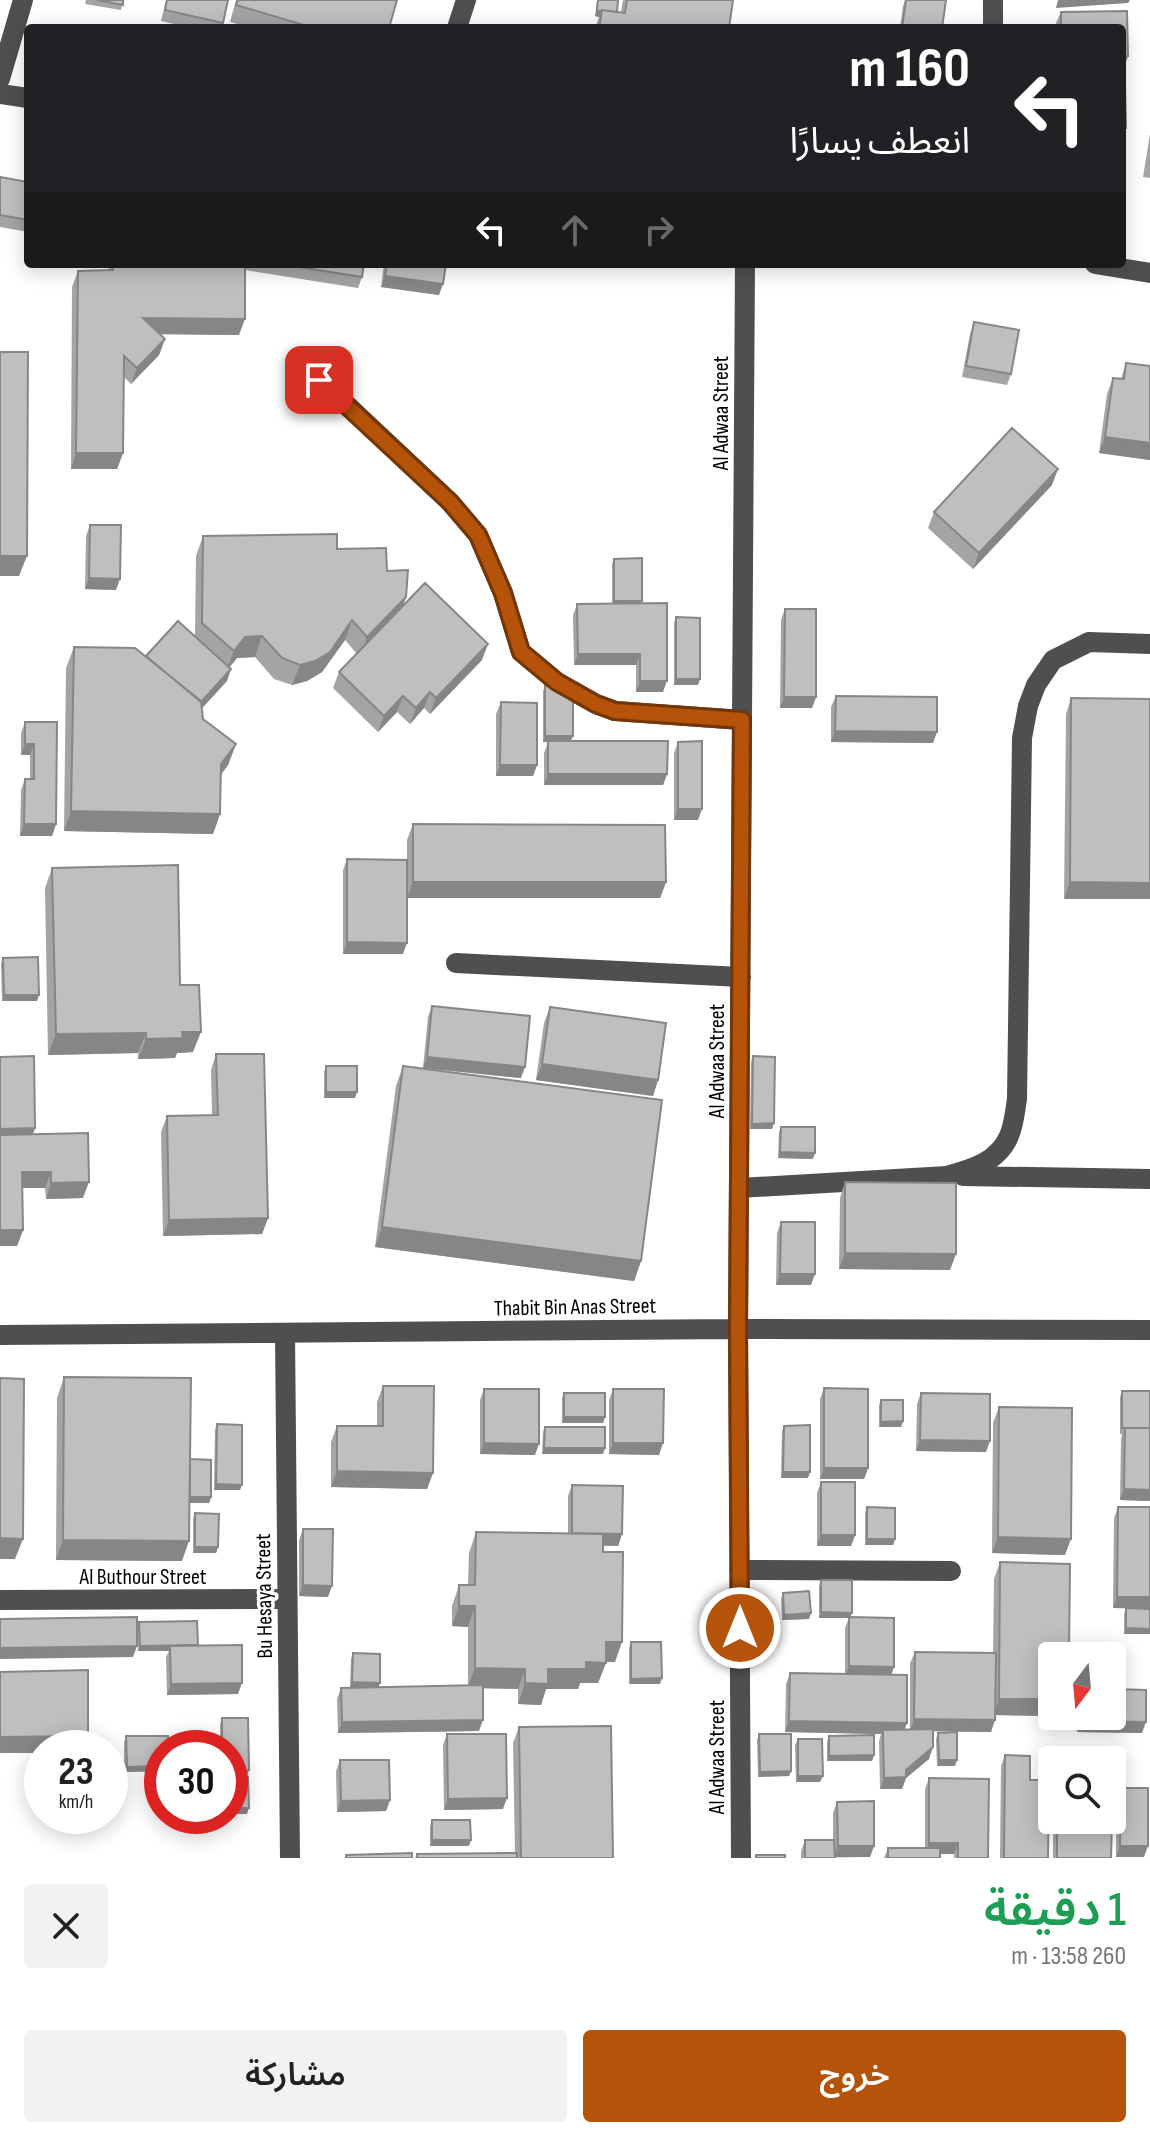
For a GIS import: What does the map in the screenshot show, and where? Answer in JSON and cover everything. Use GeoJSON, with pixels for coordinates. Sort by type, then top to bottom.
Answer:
{"type":"FeatureCollection","features":[{"type":"Feature","properties":{"kind":"street"},"geometry":{"type":"LineString","coordinates":[[0,79],[23,0]]}},
{"type":"Feature","properties":{"kind":"street"},"geometry":{"type":"LineString","coordinates":[[458,24],[466,0]]}},
{"type":"Feature","properties":{"kind":"street"},"geometry":{"type":"LineString","coordinates":[[993,0],[993,24]]}},
{"type":"Feature","properties":{"kind":"street"},"geometry":{"type":"LineString","coordinates":[[0,94],[24,97]]}},
{"type":"Feature","properties":{"kind":"street","name":"Al Adwaa Street"},"geometry":{"type":"LineString","coordinates":[[741,1858],[738,1329],[745,268]]}},
{"type":"Feature","properties":{"kind":"street"},"geometry":{"type":"LineString","coordinates":[[1119,268],[1150,273]]}},
{"type":"Feature","properties":{"kind":"street"},"geometry":{"type":"LineString","coordinates":[[298,359],[450,502],[478,535],[503,593],[521,652],[557,682],[615,711],[742,720]]}},
{"type":"Feature","properties":{"kind":"street"},"geometry":{"type":"LineString","coordinates":[[947,1176],[977,1167],[998,1153],[1010,1136],[1017,1099],[1022,738],[1036,685],[1053,660],[1089,642],[1150,644]]}},
{"type":"Feature","properties":{"kind":"street"},"geometry":{"type":"LineString","coordinates":[[456,963],[741,977]]}},
{"type":"Feature","properties":{"kind":"street"},"geometry":{"type":"LineString","coordinates":[[739,1188],[947,1176],[1150,1179]]}},
{"type":"Feature","properties":{"kind":"street","name":"Thabit Bin Anas Street"},"geometry":{"type":"LineString","coordinates":[[0,1335],[738,1329],[1150,1330]]}},
{"type":"Feature","properties":{"kind":"street","name":"Bu Hesaya Street"},"geometry":{"type":"LineString","coordinates":[[285,1333],[290,1858]]}},
{"type":"Feature","properties":{"kind":"street"},"geometry":{"type":"LineString","coordinates":[[739,1570],[951,1571]]}},
{"type":"Feature","properties":{"kind":"street","name":"Al Buthour Street"},"geometry":{"type":"LineString","coordinates":[[0,1600],[286,1599]]}},
{"type":"Feature","properties":{"kind":"building"},"geometry":{"type":"Polygon","coordinates":[[[97,0],[123,0],[123,5],[97,0]]]}},
{"type":"Feature","properties":{"kind":"building"},"geometry":{"type":"Polygon","coordinates":[[[167,0],[228,0],[223,23],[165,10],[167,0]]]}},
{"type":"Feature","properties":{"kind":"building"},"geometry":{"type":"Polygon","coordinates":[[[238,0],[397,0],[390,24],[300,24],[236,5],[238,0]]]}},
{"type":"Feature","properties":{"kind":"building"},"geometry":{"type":"Polygon","coordinates":[[[598,0],[618,0],[617,12],[597,11],[598,0]]]}},
{"type":"Feature","properties":{"kind":"building"},"geometry":{"type":"Polygon","coordinates":[[[627,0],[733,0],[730,24],[600,24],[602,10],[625,13],[627,0]]]}},
{"type":"Feature","properties":{"kind":"building"},"geometry":{"type":"Polygon","coordinates":[[[906,0],[946,0],[943,24],[903,24],[906,0]]]}},
{"type":"Feature","properties":{"kind":"building"},"geometry":{"type":"Polygon","coordinates":[[[1127,11],[1128,56],[1126,24],[1061,24],[1061,12],[1127,11]]]}},
{"type":"Feature","properties":{"kind":"building"},"geometry":{"type":"Polygon","coordinates":[[[0,177],[24,181],[24,219],[0,215],[0,177]]]}},
{"type":"Feature","properties":{"kind":"building"},"geometry":{"type":"Polygon","coordinates":[[[245,268],[245,319],[143,318],[165,339],[137,368],[124,356],[123,453],[76,453],[78,271],[245,268]]]}},
{"type":"Feature","properties":{"kind":"building"},"geometry":{"type":"Polygon","coordinates":[[[305,268],[363,268],[362,277],[305,268]]]}},
{"type":"Feature","properties":{"kind":"building"},"geometry":{"type":"Polygon","coordinates":[[[386,268],[445,268],[443,284],[385,276],[386,268]]]}},
{"type":"Feature","properties":{"kind":"building"},"geometry":{"type":"Polygon","coordinates":[[[974,322],[1019,330],[1011,374],[966,366],[974,322]]]}},
{"type":"Feature","properties":{"kind":"building"},"geometry":{"type":"Polygon","coordinates":[[[0,352],[28,352],[27,556],[0,556],[0,352]]]}},
{"type":"Feature","properties":{"kind":"building"},"geometry":{"type":"Polygon","coordinates":[[[1126,363],[1150,366],[1150,443],[1105,437],[1113,378],[1124,379],[1126,363]]]}},
{"type":"Feature","properties":{"kind":"building"},"geometry":{"type":"Polygon","coordinates":[[[1012,428],[1058,469],[979,553],[934,512],[1012,428]]]}},
{"type":"Feature","properties":{"kind":"building"},"geometry":{"type":"Polygon","coordinates":[[[90,525],[121,525],[120,579],[89,578],[90,525]]]}},
{"type":"Feature","properties":{"kind":"building"},"geometry":{"type":"Polygon","coordinates":[[[337,534],[337,549],[386,548],[387,571],[408,570],[406,597],[367,637],[352,620],[330,652],[300,665],[282,658],[262,636],[245,637],[234,651],[202,623],[203,536],[337,534]]]}},
{"type":"Feature","properties":{"kind":"building"},"geometry":{"type":"Polygon","coordinates":[[[642,558],[642,601],[614,601],[614,559],[642,558]]]}},
{"type":"Feature","properties":{"kind":"building"},"geometry":{"type":"Polygon","coordinates":[[[425,583],[488,644],[436,698],[430,692],[416,708],[403,696],[384,716],[339,672],[425,583]]]}},
{"type":"Feature","properties":{"kind":"building"},"geometry":{"type":"Polygon","coordinates":[[[667,603],[667,681],[640,681],[640,654],[578,654],[577,604],[667,603]]]}},
{"type":"Feature","properties":{"kind":"building"},"geometry":{"type":"Polygon","coordinates":[[[785,609],[816,609],[816,697],[784,697],[785,609]]]}},
{"type":"Feature","properties":{"kind":"building"},"geometry":{"type":"Polygon","coordinates":[[[676,617],[700,618],[700,679],[676,679],[676,617]]]}},
{"type":"Feature","properties":{"kind":"building"},"geometry":{"type":"Polygon","coordinates":[[[178,621],[231,669],[201,702],[146,656],[178,621]]]}},
{"type":"Feature","properties":{"kind":"building"},"geometry":{"type":"Polygon","coordinates":[[[74,647],[135,648],[201,701],[203,719],[236,744],[221,764],[220,814],[71,811],[74,647]]]}},
{"type":"Feature","properties":{"kind":"building"},"geometry":{"type":"Polygon","coordinates":[[[545,686],[573,686],[573,736],[545,736],[545,686]]]}},
{"type":"Feature","properties":{"kind":"building"},"geometry":{"type":"Polygon","coordinates":[[[836,696],[937,697],[937,732],[835,731],[836,696]]]}},
{"type":"Feature","properties":{"kind":"building"},"geometry":{"type":"Polygon","coordinates":[[[1071,698],[1150,699],[1150,883],[1070,882],[1071,698]]]}},
{"type":"Feature","properties":{"kind":"building"},"geometry":{"type":"Polygon","coordinates":[[[501,702],[537,703],[537,765],[500,765],[501,702]]]}},
{"type":"Feature","properties":{"kind":"building"},"geometry":{"type":"Polygon","coordinates":[[[25,722],[57,722],[56,824],[24,824],[25,779],[34,779],[34,744],[25,744],[25,722]]]}},
{"type":"Feature","properties":{"kind":"building"},"geometry":{"type":"Polygon","coordinates":[[[548,741],[668,741],[667,774],[548,774],[548,741]]]}},
{"type":"Feature","properties":{"kind":"building"},"geometry":{"type":"Polygon","coordinates":[[[702,741],[702,809],[678,809],[678,742],[702,741]]]}},
{"type":"Feature","properties":{"kind":"building"},"geometry":{"type":"Polygon","coordinates":[[[413,824],[665,825],[666,882],[413,882],[413,824]]]}},
{"type":"Feature","properties":{"kind":"building"},"geometry":{"type":"Polygon","coordinates":[[[347,859],[407,860],[407,943],[347,942],[347,859]]]}},
{"type":"Feature","properties":{"kind":"building"},"geometry":{"type":"Polygon","coordinates":[[[178,865],[180,985],[199,985],[201,1032],[182,1032],[183,1038],[146,1039],[146,1033],[56,1034],[52,868],[178,865]]]}},
{"type":"Feature","properties":{"kind":"building"},"geometry":{"type":"Polygon","coordinates":[[[38,957],[39,995],[4,995],[3,958],[38,957]]]}},
{"type":"Feature","properties":{"kind":"building"},"geometry":{"type":"Polygon","coordinates":[[[432,1006],[530,1016],[525,1067],[427,1057],[432,1006]]]}},
{"type":"Feature","properties":{"kind":"building"},"geometry":{"type":"Polygon","coordinates":[[[550,1007],[666,1023],[658,1080],[542,1064],[550,1007]]]}},
{"type":"Feature","properties":{"kind":"building"},"geometry":{"type":"Polygon","coordinates":[[[216,1054],[264,1054],[268,1218],[169,1220],[167,1116],[218,1115],[216,1054]]]}},
{"type":"Feature","properties":{"kind":"building"},"geometry":{"type":"Polygon","coordinates":[[[34,1056],[35,1128],[0,1129],[0,1057],[34,1056]]]}},
{"type":"Feature","properties":{"kind":"building"},"geometry":{"type":"Polygon","coordinates":[[[753,1056],[775,1057],[774,1123],[752,1124],[753,1056]]]}},
{"type":"Feature","properties":{"kind":"building"},"geometry":{"type":"Polygon","coordinates":[[[326,1066],[357,1066],[357,1092],[326,1092],[326,1066]]]}},
{"type":"Feature","properties":{"kind":"building"},"geometry":{"type":"Polygon","coordinates":[[[403,1066],[662,1100],[641,1261],[382,1227],[403,1066]]]}},
{"type":"Feature","properties":{"kind":"building"},"geometry":{"type":"Polygon","coordinates":[[[781,1127],[815,1127],[815,1153],[780,1152],[781,1127]]]}},
{"type":"Feature","properties":{"kind":"building"},"geometry":{"type":"Polygon","coordinates":[[[88,1133],[89,1182],[51,1183],[51,1172],[22,1172],[23,1230],[0,1230],[0,1135],[88,1133]]]}},
{"type":"Feature","properties":{"kind":"building"},"geometry":{"type":"Polygon","coordinates":[[[845,1182],[956,1183],[956,1254],[845,1253],[845,1182]]]}},
{"type":"Feature","properties":{"kind":"building"},"geometry":{"type":"Polygon","coordinates":[[[781,1222],[815,1222],[815,1274],[780,1274],[781,1222]]]}},
{"type":"Feature","properties":{"kind":"building"},"geometry":{"type":"Polygon","coordinates":[[[64,1377],[191,1378],[189,1541],[63,1540],[64,1377]]]}},
{"type":"Feature","properties":{"kind":"building"},"geometry":{"type":"Polygon","coordinates":[[[0,1378],[24,1379],[23,1539],[0,1538],[0,1378]]]}},
{"type":"Feature","properties":{"kind":"building"},"geometry":{"type":"Polygon","coordinates":[[[383,1386],[434,1386],[433,1473],[337,1471],[337,1426],[383,1426],[383,1386]]]}},
{"type":"Feature","properties":{"kind":"building"},"geometry":{"type":"Polygon","coordinates":[[[824,1388],[868,1389],[868,1468],[824,1468],[824,1388]]]}},
{"type":"Feature","properties":{"kind":"building"},"geometry":{"type":"Polygon","coordinates":[[[484,1389],[539,1389],[539,1444],[484,1443],[484,1389]]]}},
{"type":"Feature","properties":{"kind":"building"},"geometry":{"type":"Polygon","coordinates":[[[613,1389],[664,1389],[663,1443],[613,1443],[613,1389]]]}},
{"type":"Feature","properties":{"kind":"building"},"geometry":{"type":"Polygon","coordinates":[[[1122,1391],[1150,1391],[1150,1428],[1122,1428],[1122,1391]]]}},
{"type":"Feature","properties":{"kind":"building"},"geometry":{"type":"Polygon","coordinates":[[[564,1393],[605,1393],[605,1417],[564,1417],[564,1393]]]}},
{"type":"Feature","properties":{"kind":"building"},"geometry":{"type":"Polygon","coordinates":[[[921,1393],[990,1394],[990,1441],[920,1440],[921,1393]]]}},
{"type":"Feature","properties":{"kind":"building"},"geometry":{"type":"Polygon","coordinates":[[[881,1400],[903,1400],[903,1421],[881,1422],[881,1400]]]}},
{"type":"Feature","properties":{"kind":"building"},"geometry":{"type":"Polygon","coordinates":[[[999,1407],[1072,1408],[1071,1539],[998,1537],[999,1407]]]}},
{"type":"Feature","properties":{"kind":"building"},"geometry":{"type":"Polygon","coordinates":[[[217,1424],[242,1425],[242,1485],[216,1484],[217,1424]]]}},
{"type":"Feature","properties":{"kind":"building"},"geometry":{"type":"Polygon","coordinates":[[[810,1425],[810,1472],[783,1472],[784,1426],[810,1425]]]}},
{"type":"Feature","properties":{"kind":"building"},"geometry":{"type":"Polygon","coordinates":[[[545,1427],[605,1427],[605,1448],[544,1448],[545,1427]]]}},
{"type":"Feature","properties":{"kind":"building"},"geometry":{"type":"Polygon","coordinates":[[[1125,1428],[1150,1428],[1150,1490],[1124,1489],[1125,1428]]]}},
{"type":"Feature","properties":{"kind":"building"},"geometry":{"type":"Polygon","coordinates":[[[190,1459],[211,1460],[211,1497],[190,1497],[190,1459]]]}},
{"type":"Feature","properties":{"kind":"building"},"geometry":{"type":"Polygon","coordinates":[[[821,1482],[855,1482],[855,1535],[821,1535],[821,1482]]]}},
{"type":"Feature","properties":{"kind":"building"},"geometry":{"type":"Polygon","coordinates":[[[572,1485],[623,1486],[622,1534],[572,1533],[572,1485]]]}},
{"type":"Feature","properties":{"kind":"building"},"geometry":{"type":"Polygon","coordinates":[[[867,1507],[895,1508],[895,1539],[867,1539],[867,1507]]]}},
{"type":"Feature","properties":{"kind":"building"},"geometry":{"type":"Polygon","coordinates":[[[1118,1507],[1150,1507],[1150,1597],[1117,1597],[1118,1507]]]}},
{"type":"Feature","properties":{"kind":"building"},"geometry":{"type":"Polygon","coordinates":[[[195,1513],[219,1514],[218,1547],[195,1547],[195,1513]]]}},
{"type":"Feature","properties":{"kind":"building"},"geometry":{"type":"Polygon","coordinates":[[[303,1529],[333,1529],[332,1586],[303,1585],[303,1529]]]}},
{"type":"Feature","properties":{"kind":"building"},"geometry":{"type":"Polygon","coordinates":[[[476,1532],[603,1534],[603,1552],[623,1552],[622,1642],[606,1642],[606,1663],[586,1662],[586,1669],[548,1669],[548,1684],[525,1683],[525,1669],[475,1668],[475,1606],[459,1606],[459,1585],[475,1585],[476,1532]]]}},
{"type":"Feature","properties":{"kind":"building"},"geometry":{"type":"Polygon","coordinates":[[[1000,1562],[1070,1564],[1069,1642],[1038,1642],[1038,1699],[999,1699],[1000,1562]]]}},
{"type":"Feature","properties":{"kind":"building"},"geometry":{"type":"Polygon","coordinates":[[[821,1580],[852,1580],[852,1613],[821,1612],[821,1580]]]}},
{"type":"Feature","properties":{"kind":"building"},"geometry":{"type":"Polygon","coordinates":[[[809,1591],[811,1613],[784,1615],[783,1593],[809,1591]]]}},
{"type":"Feature","properties":{"kind":"building"},"geometry":{"type":"Polygon","coordinates":[[[1126,1608],[1150,1609],[1150,1629],[1126,1628],[1126,1608]]]}},
{"type":"Feature","properties":{"kind":"building"},"geometry":{"type":"Polygon","coordinates":[[[137,1617],[137,1646],[0,1648],[0,1619],[137,1617]]]}},
{"type":"Feature","properties":{"kind":"building"},"geometry":{"type":"Polygon","coordinates":[[[849,1617],[894,1618],[894,1667],[849,1666],[849,1617]]]}},
{"type":"Feature","properties":{"kind":"building"},"geometry":{"type":"Polygon","coordinates":[[[197,1621],[198,1645],[140,1646],[139,1622],[197,1621]]]}},
{"type":"Feature","properties":{"kind":"building"},"geometry":{"type":"Polygon","coordinates":[[[631,1642],[661,1642],[662,1678],[631,1679],[631,1642]]]}},
{"type":"Feature","properties":{"kind":"building"},"geometry":{"type":"Polygon","coordinates":[[[242,1645],[242,1683],[171,1684],[170,1646],[242,1645]]]}},
{"type":"Feature","properties":{"kind":"building"},"geometry":{"type":"Polygon","coordinates":[[[915,1652],[996,1653],[995,1720],[914,1719],[915,1652]]]}},
{"type":"Feature","properties":{"kind":"building"},"geometry":{"type":"Polygon","coordinates":[[[353,1653],[380,1654],[380,1683],[352,1682],[353,1653]]]}},
{"type":"Feature","properties":{"kind":"building"},"geometry":{"type":"Polygon","coordinates":[[[88,1670],[88,1730],[24,1730],[24,1737],[0,1737],[0,1672],[88,1670]]]}},
{"type":"Feature","properties":{"kind":"building"},"geometry":{"type":"Polygon","coordinates":[[[790,1673],[907,1675],[907,1723],[789,1721],[790,1673]]]}},
{"type":"Feature","properties":{"kind":"building"},"geometry":{"type":"Polygon","coordinates":[[[483,1685],[483,1720],[342,1722],[341,1688],[483,1685]]]}},
{"type":"Feature","properties":{"kind":"building"},"geometry":{"type":"Polygon","coordinates":[[[1126,1689],[1146,1690],[1146,1722],[1126,1722],[1126,1689]]]}},
{"type":"Feature","properties":{"kind":"building"},"geometry":{"type":"Polygon","coordinates":[[[222,1718],[248,1718],[249,1770],[248,1730],[222,1730],[222,1718]]]}},
{"type":"Feature","properties":{"kind":"building"},"geometry":{"type":"Polygon","coordinates":[[[611,1726],[613,1858],[521,1858],[519,1727],[611,1726]]]}},
{"type":"Feature","properties":{"kind":"building"},"geometry":{"type":"Polygon","coordinates":[[[933,1729],[933,1747],[906,1770],[906,1777],[884,1778],[883,1730],[933,1729]]]}},
{"type":"Feature","properties":{"kind":"building"},"geometry":{"type":"Polygon","coordinates":[[[957,1732],[957,1760],[939,1760],[938,1733],[957,1732]]]}},
{"type":"Feature","properties":{"kind":"building"},"geometry":{"type":"Polygon","coordinates":[[[447,1734],[506,1734],[507,1798],[448,1799],[447,1734]]]}},
{"type":"Feature","properties":{"kind":"building"},"geometry":{"type":"Polygon","coordinates":[[[759,1734],[791,1734],[791,1771],[760,1772],[759,1734]]]}},
{"type":"Feature","properties":{"kind":"building"},"geometry":{"type":"Polygon","coordinates":[[[874,1735],[874,1755],[829,1756],[829,1736],[874,1735]]]}},
{"type":"Feature","properties":{"kind":"building"},"geometry":{"type":"Polygon","coordinates":[[[128,1736],[144,1736],[144,1767],[128,1767],[128,1736]]]}},
{"type":"Feature","properties":{"kind":"building"},"geometry":{"type":"Polygon","coordinates":[[[798,1739],[822,1739],[823,1776],[798,1776],[798,1739]]]}},
{"type":"Feature","properties":{"kind":"building"},"geometry":{"type":"Polygon","coordinates":[[[1005,1755],[1030,1756],[1030,1780],[1038,1780],[1038,1834],[1048,1834],[1048,1858],[1004,1858],[1005,1755]]]}},
{"type":"Feature","properties":{"kind":"building"},"geometry":{"type":"Polygon","coordinates":[[[340,1760],[389,1760],[390,1800],[341,1801],[340,1760]]]}},
{"type":"Feature","properties":{"kind":"building"},"geometry":{"type":"Polygon","coordinates":[[[929,1778],[989,1779],[988,1858],[958,1858],[958,1843],[929,1843],[929,1778]]]}},
{"type":"Feature","properties":{"kind":"building"},"geometry":{"type":"Polygon","coordinates":[[[1126,1788],[1148,1788],[1148,1846],[1120,1846],[1120,1834],[1126,1834],[1126,1788]]]}},
{"type":"Feature","properties":{"kind":"building"},"geometry":{"type":"Polygon","coordinates":[[[874,1801],[874,1846],[838,1846],[837,1802],[874,1801]]]}},
{"type":"Feature","properties":{"kind":"building"},"geometry":{"type":"Polygon","coordinates":[[[432,1820],[470,1820],[471,1840],[432,1840],[432,1820]]]}},
{"type":"Feature","properties":{"kind":"building"},"geometry":{"type":"Polygon","coordinates":[[[1057,1834],[1112,1834],[1111,1858],[1057,1858],[1057,1834]]]}},
{"type":"Feature","properties":{"kind":"building"},"geometry":{"type":"Polygon","coordinates":[[[805,1840],[834,1840],[835,1858],[805,1858],[805,1840]]]}},
{"type":"Feature","properties":{"kind":"building"},"geometry":{"type":"Polygon","coordinates":[[[888,1848],[940,1848],[940,1858],[888,1858],[888,1848]]]}},
{"type":"Feature","properties":{"kind":"building"},"geometry":{"type":"Polygon","coordinates":[[[412,1853],[412,1858],[346,1858],[346,1855],[412,1853]]]}},
{"type":"Feature","properties":{"kind":"building"},"geometry":{"type":"Polygon","coordinates":[[[517,1853],[517,1858],[417,1858],[417,1854],[517,1853]]]}},
{"type":"Feature","properties":{"kind":"building"},"geometry":{"type":"Polygon","coordinates":[[[756,1855],[785,1855],[785,1858],[756,1858],[756,1855]]]}},
{"type":"Feature","properties":{"kind":"route"},"geometry":{"type":"LineString","coordinates":[[319,380],[450,502],[478,535],[503,593],[521,652],[557,682],[615,711],[742,720],[738,1329],[740,1628]]}}]}
